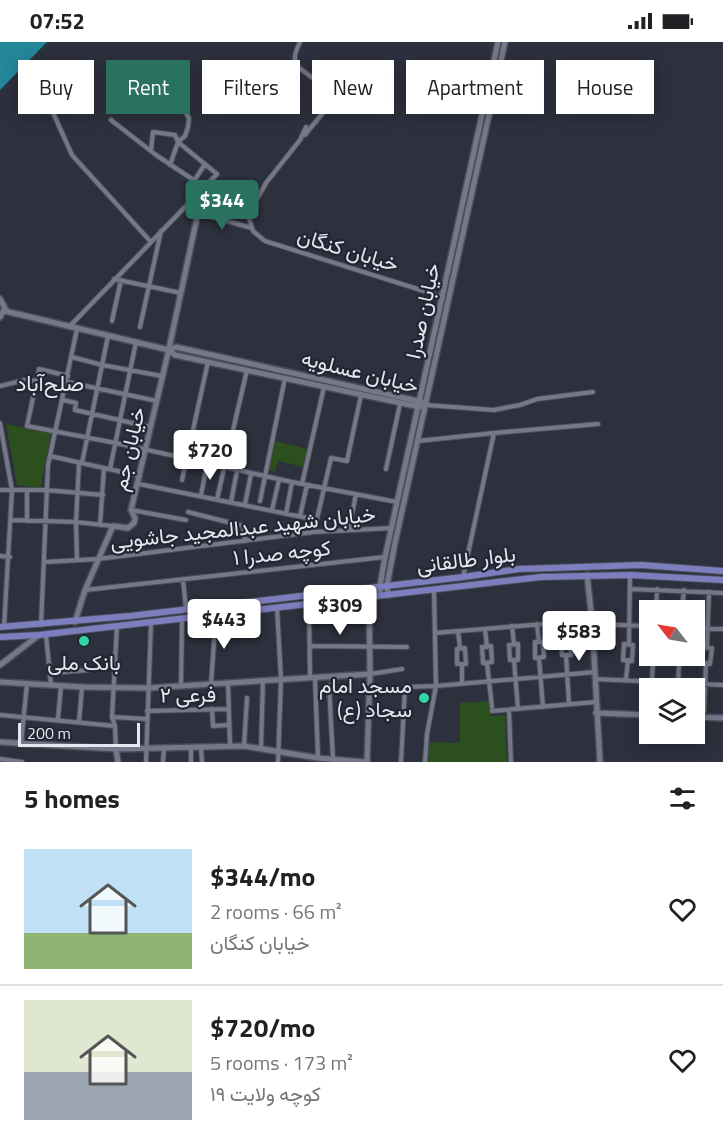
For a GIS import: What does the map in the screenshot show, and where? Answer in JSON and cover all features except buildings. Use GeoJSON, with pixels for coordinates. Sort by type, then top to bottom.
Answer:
{"type":"FeatureCollection","features":[{"type":"Feature","properties":{"kind":"main road","name":"بلوار طالقانی"},"geometry":{"type":"LineString","coordinates":[[2,627],[75,622],[463,578],[519,569],[641,565],[723,571]]}},
{"type":"Feature","properties":{"kind":"main road","name":"بلوار طالقانی"},"geometry":{"type":"LineString","coordinates":[[0,637],[42,635],[434,588],[541,578],[630,575],[723,580]]}},
{"type":"Feature","properties":{"kind":"main road"},"geometry":{"type":"LineString","coordinates":[[277,598],[278,607]]}},
{"type":"Feature","properties":{"kind":"street"},"geometry":{"type":"LineString","coordinates":[[252,228],[249,213],[266,183],[328,104],[331,95],[330,91],[298,67],[295,62],[300,42]]}},
{"type":"Feature","properties":{"kind":"street","name":"خیابان صدرا"},"geometry":{"type":"LineString","coordinates":[[495,60],[498,42]]}},
{"type":"Feature","properties":{"kind":"street","name":"خیابان صدرا"},"geometry":{"type":"LineString","coordinates":[[500,60],[505,42]]}},
{"type":"Feature","properties":{"kind":"street"},"geometry":{"type":"LineString","coordinates":[[54,114],[72,155],[151,242]]}},
{"type":"Feature","properties":{"kind":"street"},"geometry":{"type":"LineString","coordinates":[[171,165],[178,142],[185,136],[188,128],[189,118],[187,114]]}},
{"type":"Feature","properties":{"kind":"street","name":"خیابان صدرا"},"geometry":{"type":"LineString","coordinates":[[380,595],[385,557],[392,542],[392,528],[398,502],[418,441],[426,405],[446,298],[486,114]]}},
{"type":"Feature","properties":{"kind":"street"},"geometry":{"type":"LineString","coordinates":[[111,120],[204,187]]}},
{"type":"Feature","properties":{"kind":"street"},"geometry":{"type":"LineString","coordinates":[[300,140],[306,127]]}},
{"type":"Feature","properties":{"kind":"street"},"geometry":{"type":"LineString","coordinates":[[68,327],[217,174],[178,142],[175,135],[153,132],[151,151]]}},
{"type":"Feature","properties":{"kind":"street"},"geometry":{"type":"LineString","coordinates":[[194,181],[205,164]]}},
{"type":"Feature","properties":{"kind":"street"},"geometry":{"type":"LineString","coordinates":[[114,279],[181,293],[198,213]]}},
{"type":"Feature","properties":{"kind":"street","name":"خیابان کنگان"},"geometry":{"type":"LineString","coordinates":[[198,213],[252,228],[265,241],[446,298]]}},
{"type":"Feature","properties":{"kind":"street"},"geometry":{"type":"LineString","coordinates":[[140,327],[161,231]]}},
{"type":"Feature","properties":{"kind":"street"},"geometry":{"type":"LineString","coordinates":[[112,321],[121,280]]}},
{"type":"Feature","properties":{"kind":"street","name":"خیابان جم"},"geometry":{"type":"LineString","coordinates":[[113,526],[128,528],[133,525],[135,519],[131,510],[181,293]]}},
{"type":"Feature","properties":{"kind":"street","name":"خیابان صدرا"},"geometry":{"type":"LineString","coordinates":[[388,595],[392,542],[420,400],[446,298]]}},
{"type":"Feature","properties":{"kind":"street"},"geometry":{"type":"LineString","coordinates":[[0,299],[5,304],[5,311],[0,316]]}},
{"type":"Feature","properties":{"kind":"street","name":"خیابان عسلویه"},"geometry":{"type":"LineString","coordinates":[[5,311],[169,350],[175,355],[419,408],[426,405],[420,400],[176,347],[169,350]]}},
{"type":"Feature","properties":{"kind":"street"},"geometry":{"type":"LineString","coordinates":[[41,625],[46,490],[50,456],[77,329]]}},
{"type":"Feature","properties":{"kind":"street"},"geometry":{"type":"LineString","coordinates":[[77,560],[76,522],[80,463],[93,413],[108,336]]}},
{"type":"Feature","properties":{"kind":"street"},"geometry":{"type":"LineString","coordinates":[[110,470],[136,342]]}},
{"type":"Feature","properties":{"kind":"street"},"geometry":{"type":"LineString","coordinates":[[72,357],[163,376]]}},
{"type":"Feature","properties":{"kind":"street"},"geometry":{"type":"LineString","coordinates":[[182,480],[208,362]]}},
{"type":"Feature","properties":{"kind":"street"},"geometry":{"type":"LineString","coordinates":[[68,376],[39,369],[27,426],[56,430],[279,480],[398,502]]}},
{"type":"Feature","properties":{"kind":"street"},"geometry":{"type":"LineString","coordinates":[[217,499],[247,370]]}},
{"type":"Feature","properties":{"kind":"street"},"geometry":{"type":"LineString","coordinates":[[260,501],[285,378]]}},
{"type":"Feature","properties":{"kind":"street"},"geometry":{"type":"LineString","coordinates":[[0,386],[25,380],[36,381]]}},
{"type":"Feature","properties":{"kind":"street"},"geometry":{"type":"LineString","coordinates":[[67,382],[157,401]]}},
{"type":"Feature","properties":{"kind":"street"},"geometry":{"type":"LineString","coordinates":[[300,516],[324,387]]}},
{"type":"Feature","properties":{"kind":"street"},"geometry":{"type":"LineString","coordinates":[[426,405],[494,410],[537,399],[593,392]]}},
{"type":"Feature","properties":{"kind":"street"},"geometry":{"type":"LineString","coordinates":[[314,532],[331,458],[347,461],[361,395]]}},
{"type":"Feature","properties":{"kind":"street"},"geometry":{"type":"LineString","coordinates":[[63,400],[76,403],[75,410],[151,427]]}},
{"type":"Feature","properties":{"kind":"street"},"geometry":{"type":"LineString","coordinates":[[386,469],[400,404]]}},
{"type":"Feature","properties":{"kind":"street"},"geometry":{"type":"LineString","coordinates":[[0,423],[12,490],[10,557],[2,627]]}},
{"type":"Feature","properties":{"kind":"street"},"geometry":{"type":"LineString","coordinates":[[418,441],[598,423]]}},
{"type":"Feature","properties":{"kind":"street"},"geometry":{"type":"LineString","coordinates":[[463,578],[494,433]]}},
{"type":"Feature","properties":{"kind":"street"},"geometry":{"type":"LineString","coordinates":[[50,456],[140,476]]}},
{"type":"Feature","properties":{"kind":"street"},"geometry":{"type":"LineString","coordinates":[[201,495],[207,465]]}},
{"type":"Feature","properties":{"kind":"street"},"geometry":{"type":"LineString","coordinates":[[100,525],[104,468]]}},
{"type":"Feature","properties":{"kind":"street"},"geometry":{"type":"LineString","coordinates":[[231,502],[237,471]]}},
{"type":"Feature","properties":{"kind":"street"},"geometry":{"type":"LineString","coordinates":[[245,504],[251,474]]}},
{"type":"Feature","properties":{"kind":"street"},"geometry":{"type":"LineString","coordinates":[[272,510],[279,480]]}},
{"type":"Feature","properties":{"kind":"street"},"geometry":{"type":"LineString","coordinates":[[286,514],[292,482]]}},
{"type":"Feature","properties":{"kind":"street"},"geometry":{"type":"LineString","coordinates":[[139,483],[317,520]]}},
{"type":"Feature","properties":{"kind":"street"},"geometry":{"type":"LineString","coordinates":[[0,490],[46,490],[102,495]]}},
{"type":"Feature","properties":{"kind":"street"},"geometry":{"type":"LineString","coordinates":[[27,490],[27,521]]}},
{"type":"Feature","properties":{"kind":"street"},"geometry":{"type":"LineString","coordinates":[[350,530],[357,494]]}},
{"type":"Feature","properties":{"kind":"street"},"geometry":{"type":"LineString","coordinates":[[131,510],[186,520]]}},
{"type":"Feature","properties":{"kind":"street"},"geometry":{"type":"LineString","coordinates":[[188,512],[243,526],[245,541]]}},
{"type":"Feature","properties":{"kind":"street"},"geometry":{"type":"LineString","coordinates":[[11,520],[76,522],[113,526],[98,558],[75,622]]}},
{"type":"Feature","properties":{"kind":"street","name":"خیابان شهید عبدالمجید جاشویی"},"geometry":{"type":"LineString","coordinates":[[45,562],[98,558],[314,532],[392,528]]}},
{"type":"Feature","properties":{"kind":"street"},"geometry":{"type":"LineString","coordinates":[[0,556],[10,557]]}},
{"type":"Feature","properties":{"kind":"street","name":"کوچه صدرا ۱"},"geometry":{"type":"LineString","coordinates":[[85,591],[385,557]]}},
{"type":"Feature","properties":{"kind":"street"},"geometry":{"type":"LineString","coordinates":[[629,645],[630,575]]}},
{"type":"Feature","properties":{"kind":"street"},"geometry":{"type":"LineString","coordinates":[[587,576],[600,762]]}},
{"type":"Feature","properties":{"kind":"street"},"geometry":{"type":"LineString","coordinates":[[183,579],[186,609]]}},
{"type":"Feature","properties":{"kind":"street"},"geometry":{"type":"LineString","coordinates":[[0,584],[8,584]]}},
{"type":"Feature","properties":{"kind":"street"},"geometry":{"type":"LineString","coordinates":[[425,762],[427,734],[436,686],[434,588]]}},
{"type":"Feature","properties":{"kind":"street"},"geometry":{"type":"LineString","coordinates":[[630,589],[723,593]]}},
{"type":"Feature","properties":{"kind":"street"},"geometry":{"type":"LineString","coordinates":[[656,600],[657,589]]}},
{"type":"Feature","properties":{"kind":"street"},"geometry":{"type":"LineString","coordinates":[[683,600],[684,590]]}},
{"type":"Feature","properties":{"kind":"street"},"geometry":{"type":"LineString","coordinates":[[707,648],[710,592]]}},
{"type":"Feature","properties":{"kind":"street"},"geometry":{"type":"LineString","coordinates":[[0,742],[116,749],[244,746],[313,759],[366,762],[370,674],[369,597]]}},
{"type":"Feature","properties":{"kind":"street"},"geometry":{"type":"LineString","coordinates":[[309,603],[313,677],[313,759]]}},
{"type":"Feature","properties":{"kind":"street"},"geometry":{"type":"LineString","coordinates":[[278,607],[281,679],[278,762]]}},
{"type":"Feature","properties":{"kind":"street"},"geometry":{"type":"LineString","coordinates":[[211,684],[216,615]]}},
{"type":"Feature","properties":{"kind":"street"},"geometry":{"type":"LineString","coordinates":[[181,686],[182,618]]}},
{"type":"Feature","properties":{"kind":"street"},"geometry":{"type":"LineString","coordinates":[[146,762],[151,622]]}},
{"type":"Feature","properties":{"kind":"street"},"geometry":{"type":"LineString","coordinates":[[435,633],[564,622],[639,625]]}},
{"type":"Feature","properties":{"kind":"street"},"geometry":{"type":"LineString","coordinates":[[564,622],[566,639]]}},
{"type":"Feature","properties":{"kind":"street"},"geometry":{"type":"LineString","coordinates":[[537,624],[539,642]]}},
{"type":"Feature","properties":{"kind":"street"},"geometry":{"type":"LineString","coordinates":[[117,626],[112,717],[118,762]]}},
{"type":"Feature","properties":{"kind":"street"},"geometry":{"type":"LineString","coordinates":[[512,626],[514,644]]}},
{"type":"Feature","properties":{"kind":"street"},"geometry":{"type":"LineString","coordinates":[[708,628],[723,629]]}},
{"type":"Feature","properties":{"kind":"street"},"geometry":{"type":"LineString","coordinates":[[485,629],[487,647]]}},
{"type":"Feature","properties":{"kind":"street"},"geometry":{"type":"LineString","coordinates":[[458,632],[460,648],[457,649],[457,664],[466,664],[465,648],[460,648]]}},
{"type":"Feature","properties":{"kind":"street"},"geometry":{"type":"LineString","coordinates":[[0,665],[42,635],[51,685]]}},
{"type":"Feature","properties":{"kind":"street"},"geometry":{"type":"LineString","coordinates":[[566,639],[570,639],[571,655],[562,655],[561,640],[566,639]]}},
{"type":"Feature","properties":{"kind":"street"},"geometry":{"type":"LineString","coordinates":[[535,642],[539,642],[543,642],[544,657],[535,658],[535,642]]}},
{"type":"Feature","properties":{"kind":"street"},"geometry":{"type":"LineString","coordinates":[[518,644],[518,660],[514,660],[510,660],[509,645],[518,644]]}},
{"type":"Feature","properties":{"kind":"street"},"geometry":{"type":"LineString","coordinates":[[624,644],[629,645],[633,645],[632,661],[623,660],[624,644]]}},
{"type":"Feature","properties":{"kind":"street"},"geometry":{"type":"LineString","coordinates":[[310,646],[406,647]]}},
{"type":"Feature","properties":{"kind":"street"},"geometry":{"type":"LineString","coordinates":[[491,646],[492,662],[487,662],[483,663],[482,647],[491,646]]}},
{"type":"Feature","properties":{"kind":"street"},"geometry":{"type":"LineString","coordinates":[[703,647],[707,648],[712,648],[710,664],[701,663],[703,647]]}},
{"type":"Feature","properties":{"kind":"street"},"geometry":{"type":"LineString","coordinates":[[566,655],[569,704]]}},
{"type":"Feature","properties":{"kind":"street"},"geometry":{"type":"LineString","coordinates":[[539,658],[543,707]]}},
{"type":"Feature","properties":{"kind":"street"},"geometry":{"type":"LineString","coordinates":[[514,660],[518,709]]}},
{"type":"Feature","properties":{"kind":"street"},"geometry":{"type":"LineString","coordinates":[[626,679],[628,660]]}},
{"type":"Feature","properties":{"kind":"street"},"geometry":{"type":"LineString","coordinates":[[487,662],[492,709],[509,710],[596,702]]}},
{"type":"Feature","properties":{"kind":"street"},"geometry":{"type":"LineString","coordinates":[[706,663],[705,684],[723,684]]}},
{"type":"Feature","properties":{"kind":"street"},"geometry":{"type":"LineString","coordinates":[[462,664],[462,683]]}},
{"type":"Feature","properties":{"kind":"street"},"geometry":{"type":"LineString","coordinates":[[0,682],[148,688],[370,674],[402,669]]}},
{"type":"Feature","properties":{"kind":"street"},"geometry":{"type":"LineString","coordinates":[[50,673],[89,670]]}},
{"type":"Feature","properties":{"kind":"street"},"geometry":{"type":"LineString","coordinates":[[401,762],[405,687],[568,674],[639,680]]}},
{"type":"Feature","properties":{"kind":"street"},"geometry":{"type":"LineString","coordinates":[[261,748],[263,680]]}},
{"type":"Feature","properties":{"kind":"street"},"geometry":{"type":"LineString","coordinates":[[228,682],[230,746]]}},
{"type":"Feature","properties":{"kind":"street"},"geometry":{"type":"LineString","coordinates":[[21,744],[27,684]]}},
{"type":"Feature","properties":{"kind":"street"},"geometry":{"type":"LineString","coordinates":[[329,685],[335,760]]}},
{"type":"Feature","properties":{"kind":"street"},"geometry":{"type":"LineString","coordinates":[[58,719],[61,686]]}},
{"type":"Feature","properties":{"kind":"street"},"geometry":{"type":"LineString","coordinates":[[79,722],[82,687]]}},
{"type":"Feature","properties":{"kind":"street"},"geometry":{"type":"LineString","coordinates":[[244,746],[247,698]]}},
{"type":"Feature","properties":{"kind":"street"},"geometry":{"type":"LineString","coordinates":[[212,709],[213,726],[230,725]]}},
{"type":"Feature","properties":{"kind":"street","name":"فرعی ۲"},"geometry":{"type":"LineString","coordinates":[[147,711],[229,709]]}},
{"type":"Feature","properties":{"kind":"street"},"geometry":{"type":"LineString","coordinates":[[509,710],[510,762]]}},
{"type":"Feature","properties":{"kind":"street"},"geometry":{"type":"LineString","coordinates":[[596,713],[639,715]]}},
{"type":"Feature","properties":{"kind":"street"},"geometry":{"type":"LineString","coordinates":[[0,715],[115,726]]}},
{"type":"Feature","properties":{"kind":"street"},"geometry":{"type":"LineString","coordinates":[[112,717],[147,719]]}},
{"type":"Feature","properties":{"kind":"street"},"geometry":{"type":"LineString","coordinates":[[705,717],[723,718]]}},
{"type":"Feature","properties":{"kind":"street"},"geometry":{"type":"LineString","coordinates":[[163,762],[164,748]]}},
{"type":"Feature","properties":{"kind":"street"},"geometry":{"type":"LineString","coordinates":[[191,748],[191,762]]}},
{"type":"Feature","properties":{"kind":"street"},"geometry":{"type":"LineString","coordinates":[[201,748],[202,762]]}},
{"type":"Feature","properties":{"kind":"street"},"geometry":{"type":"LineString","coordinates":[[0,760],[22,762]]}},
{"type":"Feature","properties":{"kind":"green space"},"geometry":{"type":"Polygon","coordinates":[[[6,424],[51,433],[41,488],[17,485],[6,424]]]}},
{"type":"Feature","properties":{"kind":"green space"},"geometry":{"type":"Polygon","coordinates":[[[275,441],[307,449],[303,467],[278,461],[275,472],[269,470],[275,441]]]}},
{"type":"Feature","properties":{"kind":"green space"},"geometry":{"type":"Polygon","coordinates":[[[490,701],[491,716],[505,715],[507,762],[428,762],[429,742],[460,743],[460,703],[490,701]]]}},
{"type":"Feature","properties":{"kind":"water"},"geometry":{"type":"Polygon","coordinates":[[[0,42],[47,42],[29,60],[18,60],[18,72],[0,90],[0,42]]]}},
{"type":"Feature","properties":{"kind":"place","name":"بانک ملی"},"geometry":{"type":"Point","coordinates":[84,641]}},
{"type":"Feature","properties":{"kind":"place","name":"مسجد امام سجاد (ع)"},"geometry":{"type":"Point","coordinates":[424,698]}},
{"type":"Feature","properties":{"kind":"district","name":"صلح‌آباد"},"geometry":{"type":"Point","coordinates":[50,383]}}]}
